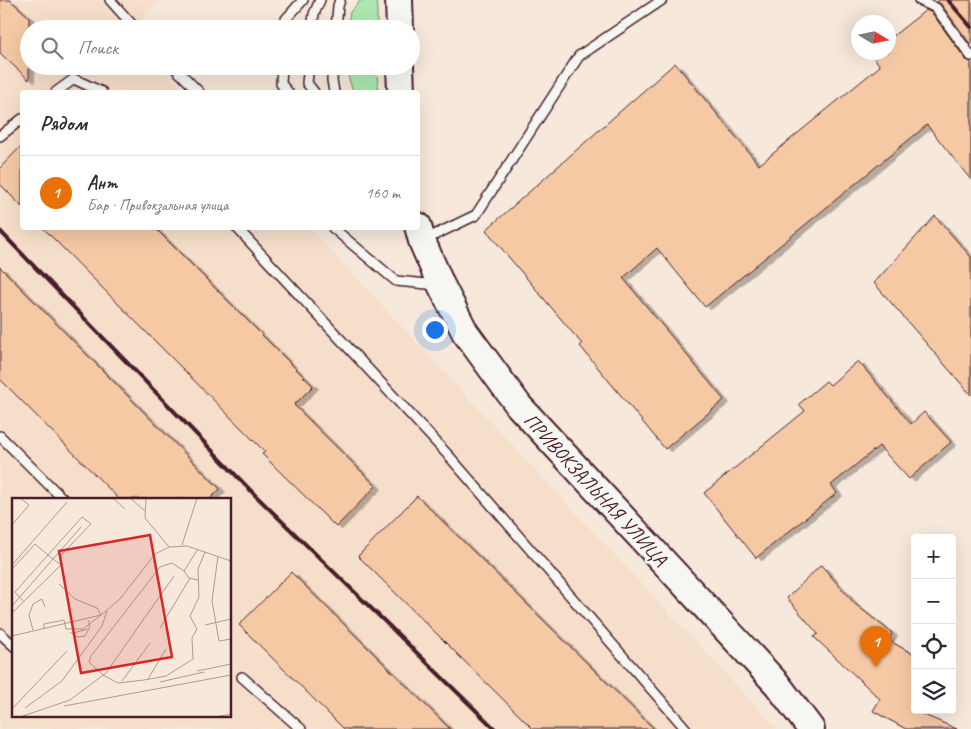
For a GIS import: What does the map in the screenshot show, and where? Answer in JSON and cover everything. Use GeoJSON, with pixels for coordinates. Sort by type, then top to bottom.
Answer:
{"type":"FeatureCollection","features":[{"type":"Feature","properties":{"kind":"main road"},"geometry":{"type":"LineString","coordinates":[[399,0],[400,20]]}},
{"type":"Feature","properties":{"kind":"main road"},"geometry":{"type":"LineString","coordinates":[[400,75],[401,90]]}},
{"type":"Feature","properties":{"kind":"main road","name":"ПРИВОКЗАЛЬНАЯ УЛИЦА"},"geometry":{"type":"LineString","coordinates":[[417,231],[441,285],[465,332],[520,406],[777,684],[811,729]]}},
{"type":"Feature","properties":{"kind":"lane"},"geometry":{"type":"LineString","coordinates":[[110,0],[128,20]]}},
{"type":"Feature","properties":{"kind":"lane"},"geometry":{"type":"LineString","coordinates":[[286,20],[303,0]]}},
{"type":"Feature","properties":{"kind":"lane"},"geometry":{"type":"LineString","coordinates":[[313,20],[320,0]]}},
{"type":"Feature","properties":{"kind":"lane"},"geometry":{"type":"LineString","coordinates":[[337,20],[340,0]]}},
{"type":"Feature","properties":{"kind":"lane"},"geometry":{"type":"LineString","coordinates":[[417,231],[459,225],[476,215],[579,56],[662,0]]}},
{"type":"Feature","properties":{"kind":"lane"},"geometry":{"type":"LineString","coordinates":[[919,0],[936,8],[971,56]]}},
{"type":"Feature","properties":{"kind":"lane"},"geometry":{"type":"LineString","coordinates":[[182,75],[197,90]]}},
{"type":"Feature","properties":{"kind":"lane"},"geometry":{"type":"LineString","coordinates":[[282,75],[281,84],[286,90]]}},
{"type":"Feature","properties":{"kind":"lane"},"geometry":{"type":"LineString","coordinates":[[307,75],[307,83],[312,90]]}},
{"type":"Feature","properties":{"kind":"lane"},"geometry":{"type":"LineString","coordinates":[[332,75],[334,90]]}},
{"type":"Feature","properties":{"kind":"lane"},"geometry":{"type":"LineString","coordinates":[[59,90],[74,79],[98,90]]}},
{"type":"Feature","properties":{"kind":"lane"},"geometry":{"type":"LineString","coordinates":[[0,136],[20,121]]}},
{"type":"Feature","properties":{"kind":"lane"},"geometry":{"type":"LineString","coordinates":[[239,230],[449,456],[686,729]]}},
{"type":"Feature","properties":{"kind":"lane"},"geometry":{"type":"LineString","coordinates":[[336,230],[396,281],[441,285]]}},
{"type":"Feature","properties":{"kind":"lane"},"geometry":{"type":"LineString","coordinates":[[0,436],[62,498]]}},
{"type":"Feature","properties":{"kind":"lane"},"geometry":{"type":"LineString","coordinates":[[0,633],[12,644]]}},
{"type":"Feature","properties":{"kind":"lane"},"geometry":{"type":"LineString","coordinates":[[242,677],[301,729]]}},
{"type":"Feature","properties":{"kind":"shaded area"},"geometry":{"type":"Polygon","coordinates":[[[0,0],[159,0],[140,20],[20,20],[20,75],[168,75],[182,90],[20,90],[20,230],[312,230],[777,729],[0,729],[0,0]]]}},
{"type":"Feature","properties":{"kind":"green space"},"geometry":{"type":"Polygon","coordinates":[[[361,0],[377,0],[377,20],[349,20],[350,12],[361,0]]]}},
{"type":"Feature","properties":{"kind":"green space"},"geometry":{"type":"Polygon","coordinates":[[[348,75],[377,75],[378,90],[352,90],[348,75]]]}},
{"type":"Feature","properties":{"kind":"building"},"geometry":{"type":"Polygon","coordinates":[[[0,0],[10,0],[29,17],[29,20],[20,20],[20,72],[0,53],[0,0]]]}},
{"type":"Feature","properties":{"kind":"building"},"geometry":{"type":"Polygon","coordinates":[[[939,0],[971,0],[971,45],[941,4],[937,2],[939,0]]]}},
{"type":"Feature","properties":{"kind":"building"},"geometry":{"type":"Polygon","coordinates":[[[926,10],[932,13],[966,60],[971,62],[971,180],[927,125],[705,307],[657,248],[623,278],[724,400],[665,449],[580,346],[582,344],[486,230],[675,63],[759,165],[880,66],[876,60],[896,60],[896,34],[926,10]]]}},
{"type":"Feature","properties":{"kind":"building"},"geometry":{"type":"Polygon","coordinates":[[[20,147],[20,205],[0,184],[0,168],[20,147]]]}},
{"type":"Feature","properties":{"kind":"building"},"geometry":{"type":"Polygon","coordinates":[[[935,216],[971,257],[971,395],[874,283],[935,216]]]}},
{"type":"Feature","properties":{"kind":"building"},"geometry":{"type":"Polygon","coordinates":[[[45,230],[157,230],[313,386],[294,405],[376,486],[336,527],[262,454],[265,452],[45,230]]]}},
{"type":"Feature","properties":{"kind":"building"},"geometry":{"type":"Polygon","coordinates":[[[0,267],[220,489],[211,498],[118,498],[0,379],[0,267]]]}},
{"type":"Feature","properties":{"kind":"building"},"geometry":{"type":"Polygon","coordinates":[[[858,361],[911,424],[924,412],[951,442],[909,479],[879,446],[831,485],[837,493],[756,558],[704,493],[805,411],[799,404],[826,381],[830,385],[858,361]]]}},
{"type":"Feature","properties":{"kind":"building"},"geometry":{"type":"Polygon","coordinates":[[[417,496],[654,729],[533,729],[358,556],[417,496]]]}},
{"type":"Feature","properties":{"kind":"building"},"geometry":{"type":"Polygon","coordinates":[[[821,565],[855,604],[892,633],[888,640],[911,653],[911,714],[922,714],[957,729],[906,729],[873,711],[880,699],[814,637],[818,634],[787,598],[821,565]]]}},
{"type":"Feature","properties":{"kind":"building"},"geometry":{"type":"Polygon","coordinates":[[[291,572],[450,729],[344,729],[239,625],[291,572]]]}},
{"type":"Feature","properties":{"kind":"railway"},"geometry":{"type":"LineString","coordinates":[[948,0],[971,27]]}},
{"type":"Feature","properties":{"kind":"railway"},"geometry":{"type":"LineString","coordinates":[[0,231],[255,495],[495,729]]}},
{"type":"Feature","properties":{"kind":"place","name":"Ант"},"geometry":{"type":"Point","coordinates":[876,667]}}]}
